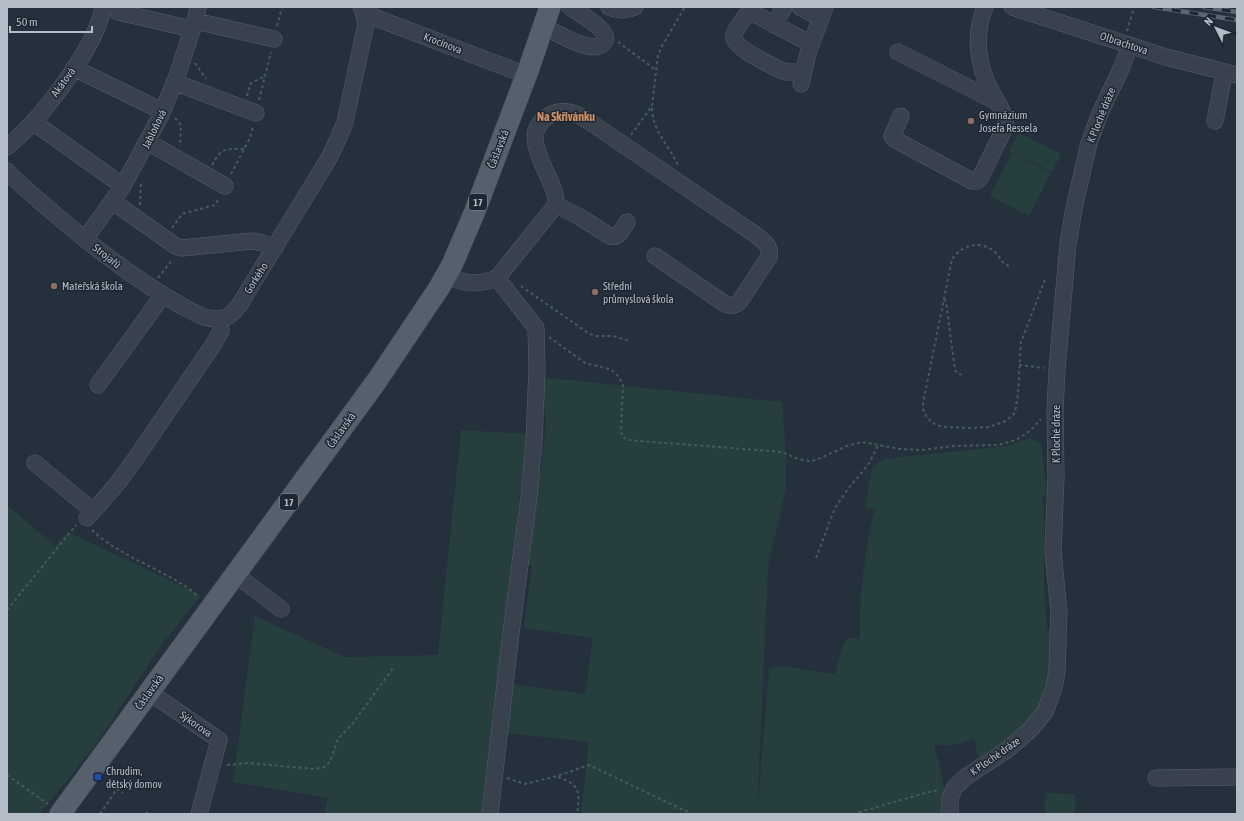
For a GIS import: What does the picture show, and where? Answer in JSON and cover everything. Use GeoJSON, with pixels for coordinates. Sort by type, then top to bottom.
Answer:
{"type":"FeatureCollection","features":[{"type":"Feature","properties":{"kind":"main road","name":"Čáslavská"},"geometry":{"type":"LineString","coordinates":[[60,813],[207,615],[376,382],[428,307],[446,276],[472,218],[544,28],[550,7]]}},
{"type":"Feature","properties":{"kind":"street","name":"Krocínova"},"geometry":{"type":"LineString","coordinates":[[362,7],[376,18],[526,75]]}},
{"type":"Feature","properties":{"kind":"street","name":"Gorkého"},"geometry":{"type":"LineString","coordinates":[[220,319],[228,316],[237,308],[329,158],[339,137],[344,122],[366,24],[362,7]]}},
{"type":"Feature","properties":{"kind":"street"},"geometry":{"type":"LineString","coordinates":[[544,28],[584,45],[601,46],[605,42],[605,33],[570,7]]}},
{"type":"Feature","properties":{"kind":"street"},"geometry":{"type":"LineString","coordinates":[[609,7],[625,10],[635,7]]}},
{"type":"Feature","properties":{"kind":"street"},"geometry":{"type":"LineString","coordinates":[[774,25],[784,7]]}},
{"type":"Feature","properties":{"kind":"street"},"geometry":{"type":"LineString","coordinates":[[800,7],[822,13],[811,44],[802,78],[780,70],[744,50],[735,40],[734,34],[744,16],[753,13],[811,44]]}},
{"type":"Feature","properties":{"kind":"street"},"geometry":{"type":"LineString","coordinates":[[901,116],[892,136],[894,139],[972,181],[977,181],[980,178],[1006,127],[1005,118],[985,76],[979,52],[978,28],[985,7]]}},
{"type":"Feature","properties":{"kind":"street","name":"Olbrachtova"},"geometry":{"type":"LineString","coordinates":[[1012,7],[1128,39],[1231,74]]}},
{"type":"Feature","properties":{"kind":"street"},"geometry":{"type":"LineString","coordinates":[[111,9],[195,19],[274,39]]}},
{"type":"Feature","properties":{"kind":"street","name":"Akátová"},"geometry":{"type":"LineString","coordinates":[[7,147],[32,122],[74,68],[98,27],[111,9]]}},
{"type":"Feature","properties":{"kind":"street","name":"Jabloňová"},"geometry":{"type":"LineString","coordinates":[[85,239],[123,186],[148,142],[174,82],[195,19]]}},
{"type":"Feature","properties":{"kind":"street","name":"K Ploché dráze"},"geometry":{"type":"LineString","coordinates":[[955,787],[966,776],[1007,750],[1030,730],[1044,712],[1054,688],[1058,664],[1059,618],[1053,552],[1056,476],[1055,410],[1057,369],[1068,244],[1074,208],[1086,156],[1094,129],[1121,69],[1128,39]]}},
{"type":"Feature","properties":{"kind":"street"},"geometry":{"type":"LineString","coordinates":[[898,52],[997,102]]}},
{"type":"Feature","properties":{"kind":"street"},"geometry":{"type":"LineString","coordinates":[[74,68],[163,110]]}},
{"type":"Feature","properties":{"kind":"street"},"geometry":{"type":"LineString","coordinates":[[1215,121],[1231,74]]}},
{"type":"Feature","properties":{"kind":"street"},"geometry":{"type":"LineString","coordinates":[[174,82],[250,111]]}},
{"type":"Feature","properties":{"kind":"street"},"geometry":{"type":"LineString","coordinates":[[446,276],[463,283],[490,281],[497,278],[556,205],[556,196],[539,156],[535,142],[538,128],[546,117],[558,112],[577,114],[763,240],[770,251],[769,257],[740,301],[736,305],[731,306],[725,304],[655,256]]}},
{"type":"Feature","properties":{"kind":"street"},"geometry":{"type":"LineString","coordinates":[[32,122],[123,186]]}},
{"type":"Feature","properties":{"kind":"street"},"geometry":{"type":"LineString","coordinates":[[148,142],[225,186]]}},
{"type":"Feature","properties":{"kind":"street","name":"Strojařů"},"geometry":{"type":"LineString","coordinates":[[7,171],[85,239],[114,262],[157,292],[200,315],[212,319],[220,319]]}},
{"type":"Feature","properties":{"kind":"street"},"geometry":{"type":"LineString","coordinates":[[112,201],[179,247],[252,241],[263,243],[275,248]]}},
{"type":"Feature","properties":{"kind":"street"},"geometry":{"type":"LineString","coordinates":[[556,205],[614,237],[617,236],[627,222]]}},
{"type":"Feature","properties":{"kind":"street"},"geometry":{"type":"LineString","coordinates":[[490,814],[529,496],[535,425],[537,369],[536,328],[497,278]]}},
{"type":"Feature","properties":{"kind":"street"},"geometry":{"type":"LineString","coordinates":[[98,385],[157,292]]}},
{"type":"Feature","properties":{"kind":"street"},"geometry":{"type":"LineString","coordinates":[[35,463],[90,514],[116,484],[138,455],[213,345],[221,331],[220,319]]}},
{"type":"Feature","properties":{"kind":"street"},"geometry":{"type":"LineString","coordinates":[[236,575],[281,609]]}},
{"type":"Feature","properties":{"kind":"street","name":"Sýkorova"},"geometry":{"type":"LineString","coordinates":[[149,692],[218,740],[199,814]]}},
{"type":"Feature","properties":{"kind":"street"},"geometry":{"type":"LineString","coordinates":[[1156,778],[1237,777]]}},
{"type":"Feature","properties":{"kind":"street"},"geometry":{"type":"LineString","coordinates":[[950,814],[950,798],[955,787]]}},
{"type":"Feature","properties":{"kind":"path"},"geometry":{"type":"LineString","coordinates":[[250,111],[265,76],[282,7]]}},
{"type":"Feature","properties":{"kind":"path"},"geometry":{"type":"LineString","coordinates":[[684,186],[677,164],[656,128],[652,106],[658,55],[685,7]]}},
{"type":"Feature","properties":{"kind":"path"},"geometry":{"type":"LineString","coordinates":[[1128,39],[1134,8]]}},
{"type":"Feature","properties":{"kind":"path"},"geometry":{"type":"LineString","coordinates":[[601,29],[656,70]]}},
{"type":"Feature","properties":{"kind":"path"},"geometry":{"type":"LineString","coordinates":[[185,50],[208,81],[203,93]]}},
{"type":"Feature","properties":{"kind":"path"},"geometry":{"type":"LineString","coordinates":[[164,238],[182,214],[215,205],[250,138],[250,84],[265,76]]}},
{"type":"Feature","properties":{"kind":"path"},"geometry":{"type":"LineString","coordinates":[[624,145],[652,106]]}},
{"type":"Feature","properties":{"kind":"path"},"geometry":{"type":"LineString","coordinates":[[163,110],[182,125],[179,160]]}},
{"type":"Feature","properties":{"kind":"path"},"geometry":{"type":"LineString","coordinates":[[207,175],[219,153],[226,149],[244,149]]}},
{"type":"Feature","properties":{"kind":"path"},"geometry":{"type":"LineString","coordinates":[[139,220],[142,181]]}},
{"type":"Feature","properties":{"kind":"path"},"geometry":{"type":"LineString","coordinates":[[1009,266],[1004,264],[995,252],[987,247],[972,245],[962,249],[952,259],[923,403],[924,414],[932,422],[944,427],[989,427],[1013,416],[1015,412],[1023,336],[1046,277]]}},
{"type":"Feature","properties":{"kind":"path"},"geometry":{"type":"LineString","coordinates":[[157,292],[179,247]]}},
{"type":"Feature","properties":{"kind":"path"},"geometry":{"type":"LineString","coordinates":[[520,285],[588,333],[595,336],[613,336],[630,341]]}},
{"type":"Feature","properties":{"kind":"path"},"geometry":{"type":"LineString","coordinates":[[944,299],[946,302],[955,370],[958,374],[964,375]]}},
{"type":"Feature","properties":{"kind":"path"},"geometry":{"type":"LineString","coordinates":[[536,328],[585,363],[609,369],[619,377],[623,385],[621,430],[622,436],[627,440],[782,452],[798,460],[809,461],[816,460],[847,446],[862,442],[900,449],[921,450],[954,446],[998,445],[1009,443],[1031,430],[1046,414],[1055,410]]}},
{"type":"Feature","properties":{"kind":"path"},"geometry":{"type":"LineString","coordinates":[[1019,365],[1057,369]]}},
{"type":"Feature","properties":{"kind":"path"},"geometry":{"type":"LineString","coordinates":[[816,558],[835,508],[848,489],[868,465],[878,446]]}},
{"type":"Feature","properties":{"kind":"path"},"geometry":{"type":"LineString","coordinates":[[7,610],[78,523],[90,514]]}},
{"type":"Feature","properties":{"kind":"path"},"geometry":{"type":"LineString","coordinates":[[90,514],[90,529],[102,539],[129,556],[161,571],[197,596],[199,604],[207,615]]}},
{"type":"Feature","properties":{"kind":"path"},"geometry":{"type":"LineString","coordinates":[[211,770],[230,764],[248,763],[315,769],[324,767],[330,762],[338,739],[354,722],[393,668]]}},
{"type":"Feature","properties":{"kind":"path"},"geometry":{"type":"LineString","coordinates":[[495,772],[510,780],[525,784],[557,776],[588,765],[692,814]]}},
{"type":"Feature","properties":{"kind":"path"},"geometry":{"type":"LineString","coordinates":[[7,775],[60,813]]}},
{"type":"Feature","properties":{"kind":"path"},"geometry":{"type":"LineString","coordinates":[[557,776],[569,780],[577,788],[580,798],[577,814]]}},
{"type":"Feature","properties":{"kind":"path"},"geometry":{"type":"LineString","coordinates":[[853,814],[925,793],[955,787]]}},
{"type":"Feature","properties":{"kind":"path"},"geometry":{"type":"LineString","coordinates":[[100,814],[116,789],[123,794]]}},
{"type":"Feature","properties":{"kind":"green space"},"geometry":{"type":"Polygon","coordinates":[[[1019,133],[1061,154],[1052,172],[1009,151],[1019,133]]]}},
{"type":"Feature","properties":{"kind":"green space"},"geometry":{"type":"Polygon","coordinates":[[[1012,153],[1051,173],[1029,216],[990,196],[1012,153]]]}},
{"type":"Feature","properties":{"kind":"green space"},"geometry":{"type":"Polygon","coordinates":[[[541,377],[782,402],[786,454],[786,488],[768,568],[757,814],[581,814],[589,742],[506,733],[512,684],[585,694],[593,638],[524,628],[532,566],[526,564],[536,476],[541,471],[546,422],[541,377]]]}},
{"type":"Feature","properties":{"kind":"green space"},"geometry":{"type":"Polygon","coordinates":[[[461,430],[527,434],[482,814],[324,814],[328,798],[233,782],[255,616],[345,657],[438,655],[461,430]]]}},
{"type":"Feature","properties":{"kind":"green space"},"geometry":{"type":"Polygon","coordinates":[[[1030,438],[1041,443],[1047,493],[1042,500],[1044,507],[1044,579],[1047,630],[1051,630],[1055,657],[1039,713],[986,760],[978,754],[975,738],[955,745],[934,744],[946,794],[944,814],[757,814],[769,669],[783,666],[835,674],[843,644],[848,638],[860,639],[863,575],[869,534],[875,510],[865,508],[872,468],[883,459],[1006,446],[1030,438]]]}},
{"type":"Feature","properties":{"kind":"green space"},"geometry":{"type":"Polygon","coordinates":[[[7,505],[55,546],[68,532],[201,595],[163,643],[97,743],[40,814],[7,814],[7,505]]]}},
{"type":"Feature","properties":{"kind":"green space"},"geometry":{"type":"Polygon","coordinates":[[[1045,793],[1075,794],[1075,814],[1045,814],[1045,793]]]}},
{"type":"Feature","properties":{"kind":"railway"},"geometry":{"type":"LineString","coordinates":[[1154,7],[1237,20]]}},
{"type":"Feature","properties":{"kind":"railway"},"geometry":{"type":"LineString","coordinates":[[1204,7],[1237,12]]}},
{"type":"Feature","properties":{"kind":"place","name":"Gymnázium Josefa Ressela"},"geometry":{"type":"Point","coordinates":[971,121]}},
{"type":"Feature","properties":{"kind":"place","name":"Mateřská škola"},"geometry":{"type":"Point","coordinates":[54,286]}},
{"type":"Feature","properties":{"kind":"place","name":"Střední průmyslová škola"},"geometry":{"type":"Point","coordinates":[595,292]}},
{"type":"Feature","properties":{"kind":"place","name":"Chrudim, dětský domov"},"geometry":{"type":"Point","coordinates":[98,777]}},
{"type":"Feature","properties":{"kind":"district","name":"Na Skřivánku"},"geometry":{"type":"Point","coordinates":[566,117]}}]}
